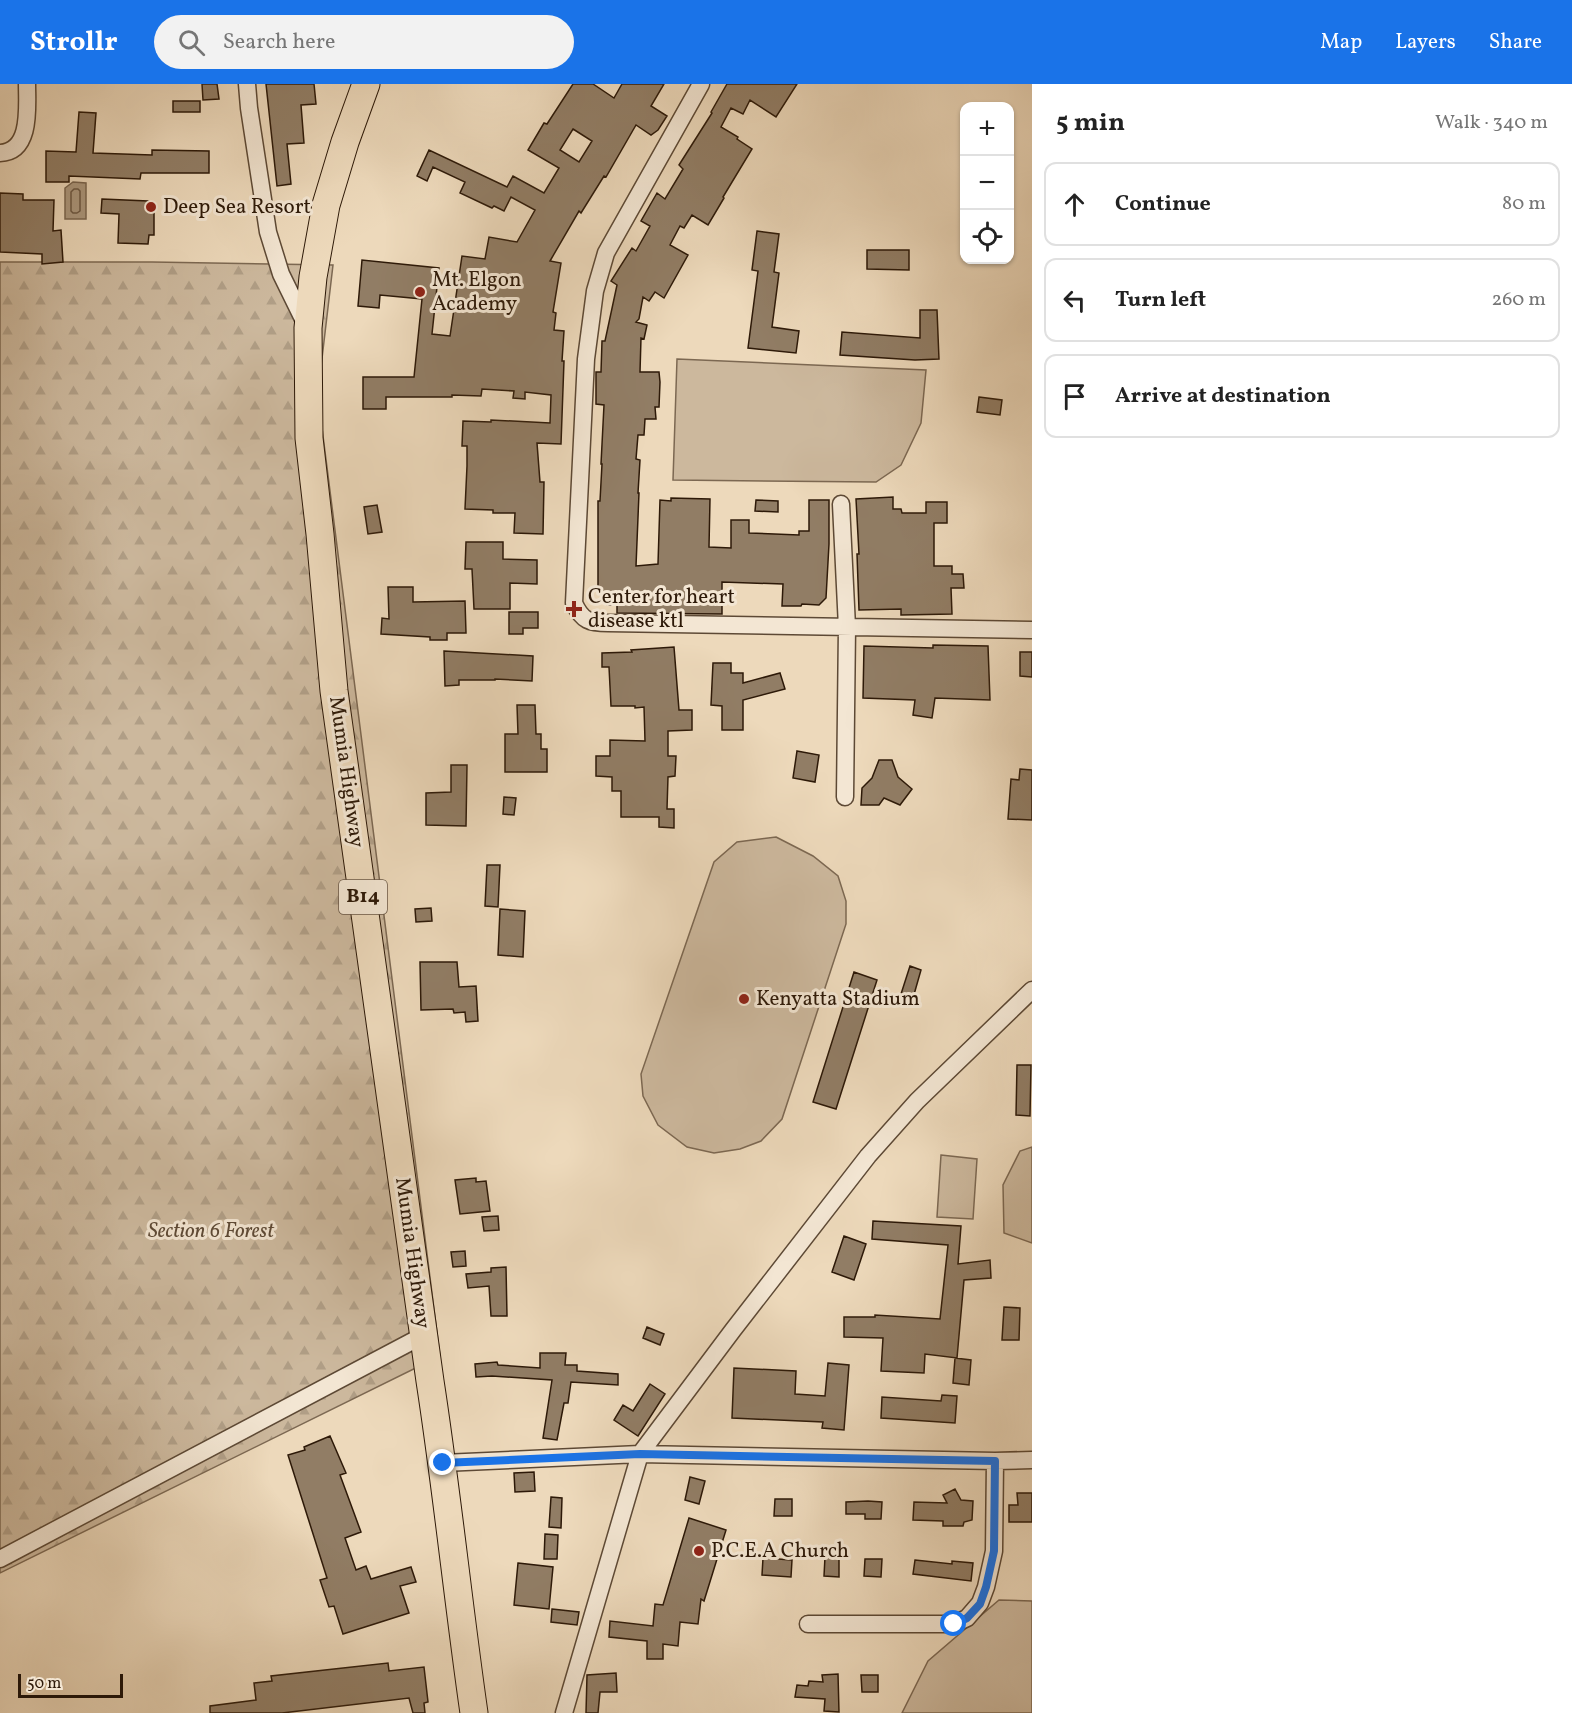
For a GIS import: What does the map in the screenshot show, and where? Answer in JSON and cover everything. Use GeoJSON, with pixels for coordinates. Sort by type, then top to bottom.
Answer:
{"type":"FeatureCollection","features":[{"type":"Feature","properties":{"kind":"highway","name":"Mumia Highway"},"geometry":{"type":"LineString","coordinates":[[366,84],[326,205],[313,277],[308,328],[309,438],[334,691],[443,1463],[474,1713]]}},
{"type":"Feature","properties":{"kind":"street"},"geometry":{"type":"LineString","coordinates":[[0,153],[16,147],[23,138],[26,124],[27,84]]}},
{"type":"Feature","properties":{"kind":"street"},"geometry":{"type":"LineString","coordinates":[[247,84],[268,232],[281,274],[308,328]]}},
{"type":"Feature","properties":{"kind":"street"},"geometry":{"type":"LineString","coordinates":[[701,84],[606,253],[596,291],[586,359],[574,603],[579,613],[585,619],[595,623],[1032,630]]}},
{"type":"Feature","properties":{"kind":"street"},"geometry":{"type":"LineString","coordinates":[[841,504],[847,627],[845,797]]}},
{"type":"Feature","properties":{"kind":"street"},"geometry":{"type":"LineString","coordinates":[[564,1713],[640,1454],[868,1155],[917,1101],[1032,990]]}},
{"type":"Feature","properties":{"kind":"street"},"geometry":{"type":"LineString","coordinates":[[0,1559],[424,1335]]}},
{"type":"Feature","properties":{"kind":"street"},"geometry":{"type":"LineString","coordinates":[[443,1463],[640,1454],[1032,1460]]}},
{"type":"Feature","properties":{"kind":"street"},"geometry":{"type":"LineString","coordinates":[[808,1624],[954,1624],[967,1618],[980,1604],[994,1551],[995,1461]]}},
{"type":"Feature","properties":{"kind":"green space","name":"Section 6 Forest"},"geometry":{"type":"Polygon","coordinates":[[[0,262],[333,265],[321,367],[322,428],[440,1356],[0,1573],[0,262]]]}},
{"type":"Feature","properties":{"kind":"green space"},"geometry":{"type":"Polygon","coordinates":[[[677,359],[926,370],[921,423],[901,465],[876,482],[673,480],[677,359]]]}},
{"type":"Feature","properties":{"kind":"green space","name":"Kenyatta Stadium"},"geometry":{"type":"Polygon","coordinates":[[[776,837],[813,856],[838,876],[846,901],[846,924],[782,1119],[761,1141],[740,1149],[714,1153],[687,1147],[658,1125],[643,1096],[641,1074],[714,862],[737,842],[776,837]]]}},
{"type":"Feature","properties":{"kind":"green space"},"geometry":{"type":"Polygon","coordinates":[[[1032,1147],[1032,1243],[1004,1233],[1003,1185],[1020,1151],[1032,1147]]]}},
{"type":"Feature","properties":{"kind":"green space"},"geometry":{"type":"Polygon","coordinates":[[[941,1155],[977,1159],[973,1219],[937,1217],[941,1155]]]}},
{"type":"Feature","properties":{"kind":"green space"},"geometry":{"type":"Polygon","coordinates":[[[999,1600],[1032,1601],[1032,1713],[902,1713],[928,1661],[999,1600]]]}},
{"type":"Feature","properties":{"kind":"water"},"geometry":{"type":"Polygon","coordinates":[[[73,182],[86,183],[86,219],[65,219],[65,188],[73,182]]]}},
{"type":"Feature","properties":{"kind":"building"},"geometry":{"type":"Polygon","coordinates":[[[202,84],[217,84],[219,99],[203,100],[202,84]]]}},
{"type":"Feature","properties":{"kind":"building"},"geometry":{"type":"Polygon","coordinates":[[[266,84],[314,84],[316,104],[301,105],[304,143],[287,144],[291,184],[277,186],[266,84]]]}},
{"type":"Feature","properties":{"kind":"building"},"geometry":{"type":"Polygon","coordinates":[[[573,84],[593,84],[614,98],[622,84],[664,84],[651,106],[667,116],[658,130],[651,135],[636,125],[606,177],[604,176],[581,213],[579,211],[550,261],[561,263],[553,312],[556,313],[554,330],[564,331],[561,444],[537,443],[540,482],[544,482],[543,534],[514,533],[515,513],[465,509],[467,446],[462,446],[463,421],[550,423],[551,395],[525,392],[525,399],[513,398],[514,391],[482,389],[481,396],[386,397],[386,409],[363,409],[363,377],[414,377],[422,299],[380,295],[379,308],[358,306],[362,260],[439,268],[432,334],[450,336],[462,256],[485,259],[489,237],[517,242],[535,210],[511,197],[504,211],[494,206],[492,208],[460,193],[465,182],[433,167],[427,181],[417,176],[429,150],[507,187],[513,176],[544,193],[559,168],[528,150],[544,123],[547,124],[573,84]],[[573,129],[560,150],[579,162],[592,141],[573,129]]]}},
{"type":"Feature","properties":{"kind":"building"},"geometry":{"type":"Polygon","coordinates":[[[727,84],[797,84],[776,117],[750,100],[743,114],[731,108],[721,127],[752,149],[708,225],[692,215],[684,228],[680,226],[670,245],[688,255],[664,298],[655,292],[649,301],[643,297],[639,319],[636,322],[647,325],[644,339],[641,338],[640,372],[659,372],[660,382],[659,407],[655,407],[656,419],[645,419],[644,435],[638,435],[636,459],[640,460],[636,566],[658,564],[660,500],[710,499],[709,547],[731,548],[731,520],[749,520],[749,533],[799,535],[799,531],[809,531],[809,500],[829,500],[826,598],[819,605],[782,606],[783,584],[722,582],[722,614],[617,613],[617,605],[607,605],[607,593],[598,593],[598,501],[600,501],[604,405],[596,404],[596,372],[601,372],[602,341],[605,341],[617,285],[611,281],[632,248],[636,251],[650,226],[641,221],[657,193],[665,199],[683,169],[679,165],[712,113],[727,84]]]}},
{"type":"Feature","properties":{"kind":"building"},"geometry":{"type":"Polygon","coordinates":[[[173,101],[200,101],[200,112],[173,112],[173,101]]]}},
{"type":"Feature","properties":{"kind":"building"},"geometry":{"type":"Polygon","coordinates":[[[79,112],[96,113],[93,153],[152,155],[152,150],[209,151],[209,173],[141,173],[140,179],[69,176],[69,182],[46,182],[46,151],[76,152],[79,112]]]}},
{"type":"Feature","properties":{"kind":"building"},"geometry":{"type":"Polygon","coordinates":[[[0,193],[23,194],[23,200],[54,200],[53,231],[61,230],[63,262],[42,264],[42,254],[0,252],[0,193]]]}},
{"type":"Feature","properties":{"kind":"building"},"geometry":{"type":"Polygon","coordinates":[[[102,199],[148,201],[148,209],[154,209],[154,235],[149,235],[148,244],[118,243],[119,214],[101,213],[102,199]]]}},
{"type":"Feature","properties":{"kind":"building"},"geometry":{"type":"Polygon","coordinates":[[[757,231],[779,234],[774,272],[779,273],[772,327],[799,331],[796,353],[748,348],[758,271],[752,270],[757,231]]]}},
{"type":"Feature","properties":{"kind":"building"},"geometry":{"type":"Polygon","coordinates":[[[867,250],[909,250],[909,270],[867,269],[867,250]]]}},
{"type":"Feature","properties":{"kind":"building"},"geometry":{"type":"Polygon","coordinates":[[[920,310],[937,310],[939,359],[915,360],[840,355],[842,332],[920,338],[920,310]]]}},
{"type":"Feature","properties":{"kind":"building"},"geometry":{"type":"Polygon","coordinates":[[[979,397],[1002,400],[1000,415],[977,412],[979,397]]]}},
{"type":"Feature","properties":{"kind":"building"},"geometry":{"type":"Polygon","coordinates":[[[893,497],[893,509],[901,509],[902,513],[926,513],[926,502],[947,502],[947,523],[934,523],[934,566],[952,566],[952,574],[963,574],[964,588],[951,588],[952,614],[901,615],[901,609],[859,610],[856,499],[893,497]]]}},
{"type":"Feature","properties":{"kind":"building"},"geometry":{"type":"Polygon","coordinates":[[[756,500],[778,501],[778,512],[755,511],[756,500]]]}},
{"type":"Feature","properties":{"kind":"building"},"geometry":{"type":"Polygon","coordinates":[[[377,505],[382,532],[368,534],[364,507],[377,505]]]}},
{"type":"Feature","properties":{"kind":"building"},"geometry":{"type":"Polygon","coordinates":[[[466,542],[503,542],[503,559],[537,560],[537,584],[510,583],[510,609],[474,609],[472,569],[465,569],[466,542]]]}},
{"type":"Feature","properties":{"kind":"building"},"geometry":{"type":"Polygon","coordinates":[[[388,587],[413,587],[413,602],[465,601],[466,633],[447,633],[447,640],[381,634],[382,618],[389,619],[388,587]]]}},
{"type":"Feature","properties":{"kind":"building"},"geometry":{"type":"Polygon","coordinates":[[[509,612],[538,612],[538,628],[523,628],[523,634],[509,634],[509,612]]]}},
{"type":"Feature","properties":{"kind":"building"},"geometry":{"type":"Polygon","coordinates":[[[933,645],[988,646],[990,700],[935,698],[932,718],[913,715],[915,700],[863,698],[864,646],[933,648],[933,645]]]}},
{"type":"Feature","properties":{"kind":"building"},"geometry":{"type":"Polygon","coordinates":[[[674,647],[679,710],[692,710],[692,730],[668,731],[668,756],[676,756],[675,776],[668,777],[667,809],[674,809],[674,828],[659,827],[659,817],[621,817],[621,791],[612,791],[612,777],[596,776],[596,756],[610,756],[610,740],[645,741],[644,707],[611,706],[609,667],[602,667],[602,653],[674,647]]]}},
{"type":"Feature","properties":{"kind":"building"},"geometry":{"type":"Polygon","coordinates":[[[444,651],[533,656],[532,681],[459,680],[459,685],[445,686],[444,651]]]}},
{"type":"Feature","properties":{"kind":"building"},"geometry":{"type":"Polygon","coordinates":[[[1020,652],[1032,652],[1032,677],[1020,676],[1020,652]]]}},
{"type":"Feature","properties":{"kind":"building"},"geometry":{"type":"Polygon","coordinates":[[[713,663],[731,663],[731,673],[743,673],[743,683],[780,673],[785,689],[743,700],[743,730],[722,730],[722,706],[711,705],[713,663]]]}},
{"type":"Feature","properties":{"kind":"building"},"geometry":{"type":"Polygon","coordinates":[[[517,705],[535,705],[536,734],[541,734],[541,749],[547,749],[547,772],[505,772],[505,734],[518,734],[517,705]]]}},
{"type":"Feature","properties":{"kind":"building"},"geometry":{"type":"Polygon","coordinates":[[[797,751],[819,755],[815,782],[793,778],[797,751]]]}},
{"type":"Feature","properties":{"kind":"building"},"geometry":{"type":"Polygon","coordinates":[[[879,760],[892,760],[898,777],[912,789],[900,805],[884,798],[879,805],[861,805],[862,788],[872,778],[879,760]]]}},
{"type":"Feature","properties":{"kind":"building"},"geometry":{"type":"Polygon","coordinates":[[[451,765],[467,765],[466,826],[426,825],[426,793],[451,792],[451,765]]]}},
{"type":"Feature","properties":{"kind":"building"},"geometry":{"type":"Polygon","coordinates":[[[1020,769],[1032,770],[1032,820],[1008,819],[1011,779],[1019,780],[1020,769]]]}},
{"type":"Feature","properties":{"kind":"building"},"geometry":{"type":"Polygon","coordinates":[[[504,797],[516,798],[514,815],[503,814],[504,797]]]}},
{"type":"Feature","properties":{"kind":"building"},"geometry":{"type":"Polygon","coordinates":[[[487,865],[500,865],[498,907],[485,906],[487,865]]]}},
{"type":"Feature","properties":{"kind":"building"},"geometry":{"type":"Polygon","coordinates":[[[431,908],[432,921],[416,922],[415,909],[431,908]]]}},
{"type":"Feature","properties":{"kind":"building"},"geometry":{"type":"Polygon","coordinates":[[[500,909],[525,911],[523,957],[498,955],[500,909]]]}},
{"type":"Feature","properties":{"kind":"building"},"geometry":{"type":"Polygon","coordinates":[[[420,962],[457,962],[459,987],[476,986],[478,1021],[466,1022],[465,1012],[454,1013],[453,1009],[421,1010],[420,962]]]}},
{"type":"Feature","properties":{"kind":"building"},"geometry":{"type":"Polygon","coordinates":[[[910,966],[921,970],[913,998],[901,994],[910,966]]]}},
{"type":"Feature","properties":{"kind":"building"},"geometry":{"type":"Polygon","coordinates":[[[854,972],[877,980],[836,1109],[813,1102],[854,972]]]}},
{"type":"Feature","properties":{"kind":"building"},"geometry":{"type":"Polygon","coordinates":[[[1017,1065],[1031,1065],[1030,1116],[1016,1115],[1017,1065]]]}},
{"type":"Feature","properties":{"kind":"building"},"geometry":{"type":"Polygon","coordinates":[[[476,1178],[476,1182],[486,1181],[490,1211],[460,1214],[455,1180],[476,1178]]]}},
{"type":"Feature","properties":{"kind":"building"},"geometry":{"type":"Polygon","coordinates":[[[498,1216],[499,1230],[484,1231],[482,1217],[498,1216]]]}},
{"type":"Feature","properties":{"kind":"building"},"geometry":{"type":"Polygon","coordinates":[[[873,1221],[961,1226],[958,1264],[990,1260],[991,1278],[964,1280],[957,1358],[925,1354],[924,1373],[881,1371],[883,1338],[844,1337],[844,1317],[875,1317],[875,1315],[940,1319],[948,1245],[872,1239],[873,1221]]]}},
{"type":"Feature","properties":{"kind":"building"},"geometry":{"type":"Polygon","coordinates":[[[844,1236],[866,1244],[854,1280],[832,1272],[844,1236]]]}},
{"type":"Feature","properties":{"kind":"building"},"geometry":{"type":"Polygon","coordinates":[[[465,1251],[466,1266],[453,1267],[451,1252],[465,1251]]]}},
{"type":"Feature","properties":{"kind":"building"},"geometry":{"type":"Polygon","coordinates":[[[506,1267],[507,1316],[491,1316],[489,1286],[468,1288],[466,1274],[491,1272],[491,1268],[506,1267]]]}},
{"type":"Feature","properties":{"kind":"building"},"geometry":{"type":"Polygon","coordinates":[[[1004,1307],[1020,1308],[1019,1340],[1002,1340],[1004,1307]]]}},
{"type":"Feature","properties":{"kind":"building"},"geometry":{"type":"Polygon","coordinates":[[[647,1327],[664,1334],[660,1345],[643,1338],[647,1327]]]}},
{"type":"Feature","properties":{"kind":"building"},"geometry":{"type":"Polygon","coordinates":[[[540,1353],[566,1353],[565,1365],[577,1365],[577,1371],[618,1374],[618,1385],[571,1382],[568,1403],[564,1403],[557,1440],[543,1438],[552,1380],[476,1377],[475,1364],[497,1362],[498,1365],[540,1368],[540,1353]]]}},
{"type":"Feature","properties":{"kind":"building"},"geometry":{"type":"Polygon","coordinates":[[[955,1358],[971,1360],[969,1385],[953,1383],[955,1358]]]}},
{"type":"Feature","properties":{"kind":"building"},"geometry":{"type":"Polygon","coordinates":[[[828,1363],[849,1365],[844,1430],[822,1428],[823,1422],[732,1418],[734,1368],[796,1371],[795,1394],[825,1396],[828,1363]]]}},
{"type":"Feature","properties":{"kind":"building"},"geometry":{"type":"Polygon","coordinates":[[[650,1384],[665,1394],[638,1436],[614,1420],[623,1405],[633,1411],[650,1384]]]}},
{"type":"Feature","properties":{"kind":"building"},"geometry":{"type":"Polygon","coordinates":[[[942,1395],[957,1396],[955,1423],[881,1418],[882,1397],[941,1401],[942,1395]]]}},
{"type":"Feature","properties":{"kind":"building"},"geometry":{"type":"Polygon","coordinates":[[[330,1436],[346,1473],[340,1475],[361,1532],[345,1538],[356,1570],[366,1566],[371,1579],[411,1567],[416,1582],[400,1586],[409,1613],[343,1634],[334,1606],[329,1607],[320,1580],[327,1578],[288,1455],[305,1450],[304,1447],[330,1436]]]}},
{"type":"Feature","properties":{"kind":"building"},"geometry":{"type":"Polygon","coordinates":[[[534,1472],[535,1491],[515,1492],[514,1473],[534,1472]]]}},
{"type":"Feature","properties":{"kind":"building"},"geometry":{"type":"Polygon","coordinates":[[[690,1477],[705,1481],[699,1504],[685,1500],[690,1477]]]}},
{"type":"Feature","properties":{"kind":"building"},"geometry":{"type":"Polygon","coordinates":[[[955,1489],[961,1500],[973,1501],[972,1520],[964,1522],[963,1526],[943,1526],[943,1521],[913,1520],[914,1502],[947,1503],[943,1495],[955,1489]]]}},
{"type":"Feature","properties":{"kind":"building"},"geometry":{"type":"Polygon","coordinates":[[[1017,1493],[1032,1493],[1032,1522],[1009,1522],[1009,1505],[1018,1505],[1017,1493]]]}},
{"type":"Feature","properties":{"kind":"building"},"geometry":{"type":"Polygon","coordinates":[[[551,1497],[562,1498],[561,1528],[549,1527],[551,1497]]]}},
{"type":"Feature","properties":{"kind":"building"},"geometry":{"type":"Polygon","coordinates":[[[775,1499],[792,1499],[792,1516],[774,1516],[775,1499]]]}},
{"type":"Feature","properties":{"kind":"building"},"geometry":{"type":"Polygon","coordinates":[[[846,1502],[882,1502],[881,1519],[865,1519],[865,1514],[846,1514],[846,1502]]]}},
{"type":"Feature","properties":{"kind":"building"},"geometry":{"type":"Polygon","coordinates":[[[689,1518],[726,1530],[704,1601],[701,1599],[698,1624],[680,1622],[678,1646],[663,1644],[663,1659],[647,1659],[647,1641],[609,1637],[610,1621],[653,1626],[655,1604],[663,1605],[689,1518]]]}},
{"type":"Feature","properties":{"kind":"building"},"geometry":{"type":"Polygon","coordinates":[[[545,1534],[558,1535],[557,1559],[544,1559],[545,1534]]]}},
{"type":"Feature","properties":{"kind":"building"},"geometry":{"type":"Polygon","coordinates":[[[825,1557],[839,1558],[839,1577],[824,1576],[825,1557]]]}},
{"type":"Feature","properties":{"kind":"building"},"geometry":{"type":"Polygon","coordinates":[[[763,1558],[792,1560],[791,1577],[762,1575],[763,1558]]]}},
{"type":"Feature","properties":{"kind":"building"},"geometry":{"type":"Polygon","coordinates":[[[865,1559],[882,1559],[881,1577],[864,1576],[865,1559]]]}},
{"type":"Feature","properties":{"kind":"building"},"geometry":{"type":"Polygon","coordinates":[[[915,1560],[952,1564],[952,1561],[973,1563],[971,1581],[913,1574],[915,1560]]]}},
{"type":"Feature","properties":{"kind":"building"},"geometry":{"type":"Polygon","coordinates":[[[518,1563],[553,1567],[549,1609],[514,1605],[518,1563]]]}},
{"type":"Feature","properties":{"kind":"building"},"geometry":{"type":"Polygon","coordinates":[[[552,1609],[579,1612],[577,1625],[551,1622],[552,1609]]]}},
{"type":"Feature","properties":{"kind":"building"},"geometry":{"type":"Polygon","coordinates":[[[388,1663],[389,1671],[424,1667],[428,1702],[424,1703],[425,1713],[413,1713],[409,1698],[282,1713],[210,1713],[210,1706],[256,1700],[254,1683],[272,1681],[271,1676],[388,1663]]]}},
{"type":"Feature","properties":{"kind":"building"},"geometry":{"type":"Polygon","coordinates":[[[616,1673],[617,1692],[600,1692],[598,1713],[586,1713],[587,1675],[616,1673]]]}},
{"type":"Feature","properties":{"kind":"building"},"geometry":{"type":"Polygon","coordinates":[[[838,1674],[839,1712],[824,1711],[825,1699],[795,1697],[797,1685],[808,1686],[809,1681],[823,1682],[822,1675],[838,1674]]]}},
{"type":"Feature","properties":{"kind":"building"},"geometry":{"type":"Polygon","coordinates":[[[861,1675],[878,1675],[878,1692],[862,1692],[861,1675]]]}},
{"type":"Feature","properties":{"kind":"place","name":"Deep Sea Resort"},"geometry":{"type":"Point","coordinates":[151,207]}},
{"type":"Feature","properties":{"kind":"place","name":"Mt. Elgon Academy"},"geometry":{"type":"Point","coordinates":[420,292]}},
{"type":"Feature","properties":{"kind":"place","name":"Center for heart disease ktl"},"geometry":{"type":"Point","coordinates":[574,609]}},
{"type":"Feature","properties":{"kind":"place","name":"Kenyatta Stadium"},"geometry":{"type":"Point","coordinates":[744,999]}},
{"type":"Feature","properties":{"kind":"place","name":"P.C.E.A Church"},"geometry":{"type":"Point","coordinates":[699,1551]}},
{"type":"Feature","properties":{"kind":"route"},"geometry":{"type":"LineString","coordinates":[[443,1463],[640,1454],[995,1461],[994,1551],[986,1587],[980,1604],[967,1618],[954,1624]]}}]}
